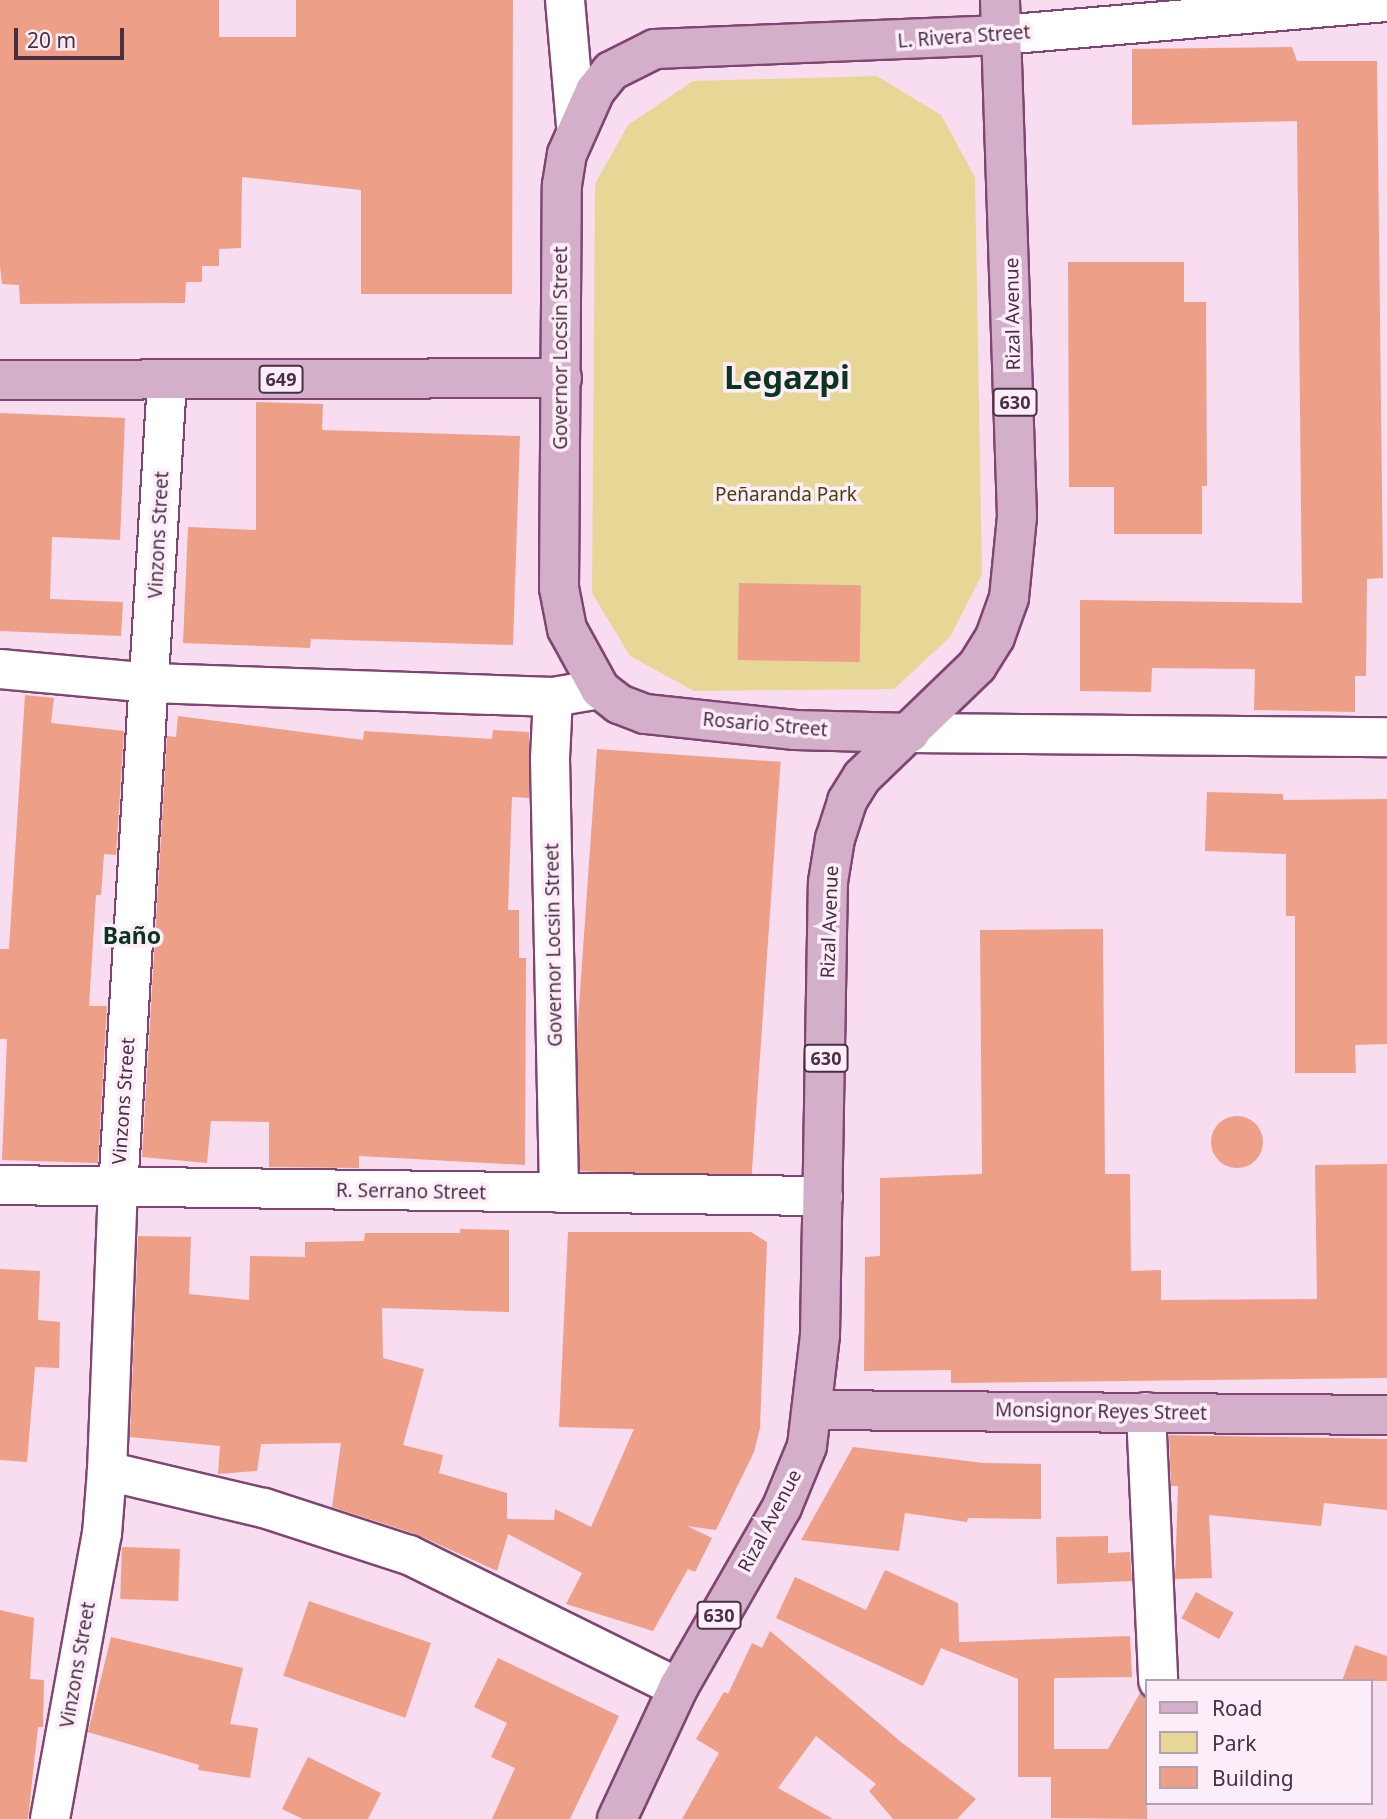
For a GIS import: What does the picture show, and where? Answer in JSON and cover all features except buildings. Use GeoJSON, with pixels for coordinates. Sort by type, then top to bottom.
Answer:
{"type":"FeatureCollection","features":[{"type":"Feature","properties":{"kind":"main road","name":"L. Rivera Street"},"geometry":{"type":"LineString","coordinates":[[576,125],[611,71],[655,49],[1001,18]]}},
{"type":"Feature","properties":{"kind":"main road","name":"Rizal Avenue"},"geometry":{"type":"LineString","coordinates":[[617,1819],[678,1688],[782,1507],[807,1446],[814,1410],[823,1196],[828,882],[835,839],[847,801],[862,778],[951,695],[995,637],[1009,598],[1014,565],[1013,304],[1001,18]]}},
{"type":"Feature","properties":{"kind":"main road","name":"Governor Locsin Street"},"geometry":{"type":"LineString","coordinates":[[576,125],[562,185],[559,588],[567,629],[600,689]]}},
{"type":"Feature","properties":{"kind":"main road","name":"649"},"geometry":{"type":"LineString","coordinates":[[0,380],[562,378]]}},
{"type":"Feature","properties":{"kind":"main road","name":"Rosario Street"},"geometry":{"type":"LineString","coordinates":[[600,689],[619,704],[645,714],[795,730],[910,733]]}},
{"type":"Feature","properties":{"kind":"main road","name":"Monsignor Reyes Street"},"geometry":{"type":"LineString","coordinates":[[814,1410],[1387,1415]]}},
{"type":"Feature","properties":{"kind":"street","name":"Governor Locsin Street"},"geometry":{"type":"LineString","coordinates":[[565,0],[576,125]]}},
{"type":"Feature","properties":{"kind":"street","name":"L. Rivera Street"},"geometry":{"type":"LineString","coordinates":[[1001,18],[1387,2]]}},
{"type":"Feature","properties":{"kind":"street","name":"Vinzons Street"},"geometry":{"type":"LineString","coordinates":[[50,1819],[102,1534],[118,1189],[151,683],[167,380]]}},
{"type":"Feature","properties":{"kind":"street"},"geometry":{"type":"LineString","coordinates":[[0,669],[151,683],[553,696],[600,689]]}},
{"type":"Feature","properties":{"kind":"street","name":"Governor Locsin Street"},"geometry":{"type":"LineString","coordinates":[[553,696],[550,760],[559,1193]]}},
{"type":"Feature","properties":{"kind":"street","name":"Rosario Street"},"geometry":{"type":"LineString","coordinates":[[910,733],[1387,737]]}},
{"type":"Feature","properties":{"kind":"street","name":"R. Serrano Street"},"geometry":{"type":"LineString","coordinates":[[0,1185],[118,1189],[823,1196]]}},
{"type":"Feature","properties":{"kind":"street"},"geometry":{"type":"LineString","coordinates":[[1146,1412],[1158,1679]]}},
{"type":"Feature","properties":{"kind":"street"},"geometry":{"type":"LineString","coordinates":[[107,1471],[264,1508],[410,1555],[678,1688]]}},
{"type":"Feature","properties":{"kind":"green space","name":"Peñaranda Park"},"geometry":{"type":"Polygon","coordinates":[[[877,76],[941,115],[975,177],[982,575],[950,637],[894,689],[694,691],[630,656],[592,593],[595,184],[628,125],[693,81],[877,76]]]}},
{"type":"Feature","properties":{"kind":"district","name":"Legazpi"},"geometry":{"type":"Point","coordinates":[787,377]}},
{"type":"Feature","properties":{"kind":"district","name":"Baño"},"geometry":{"type":"Point","coordinates":[132,935]}}]}
